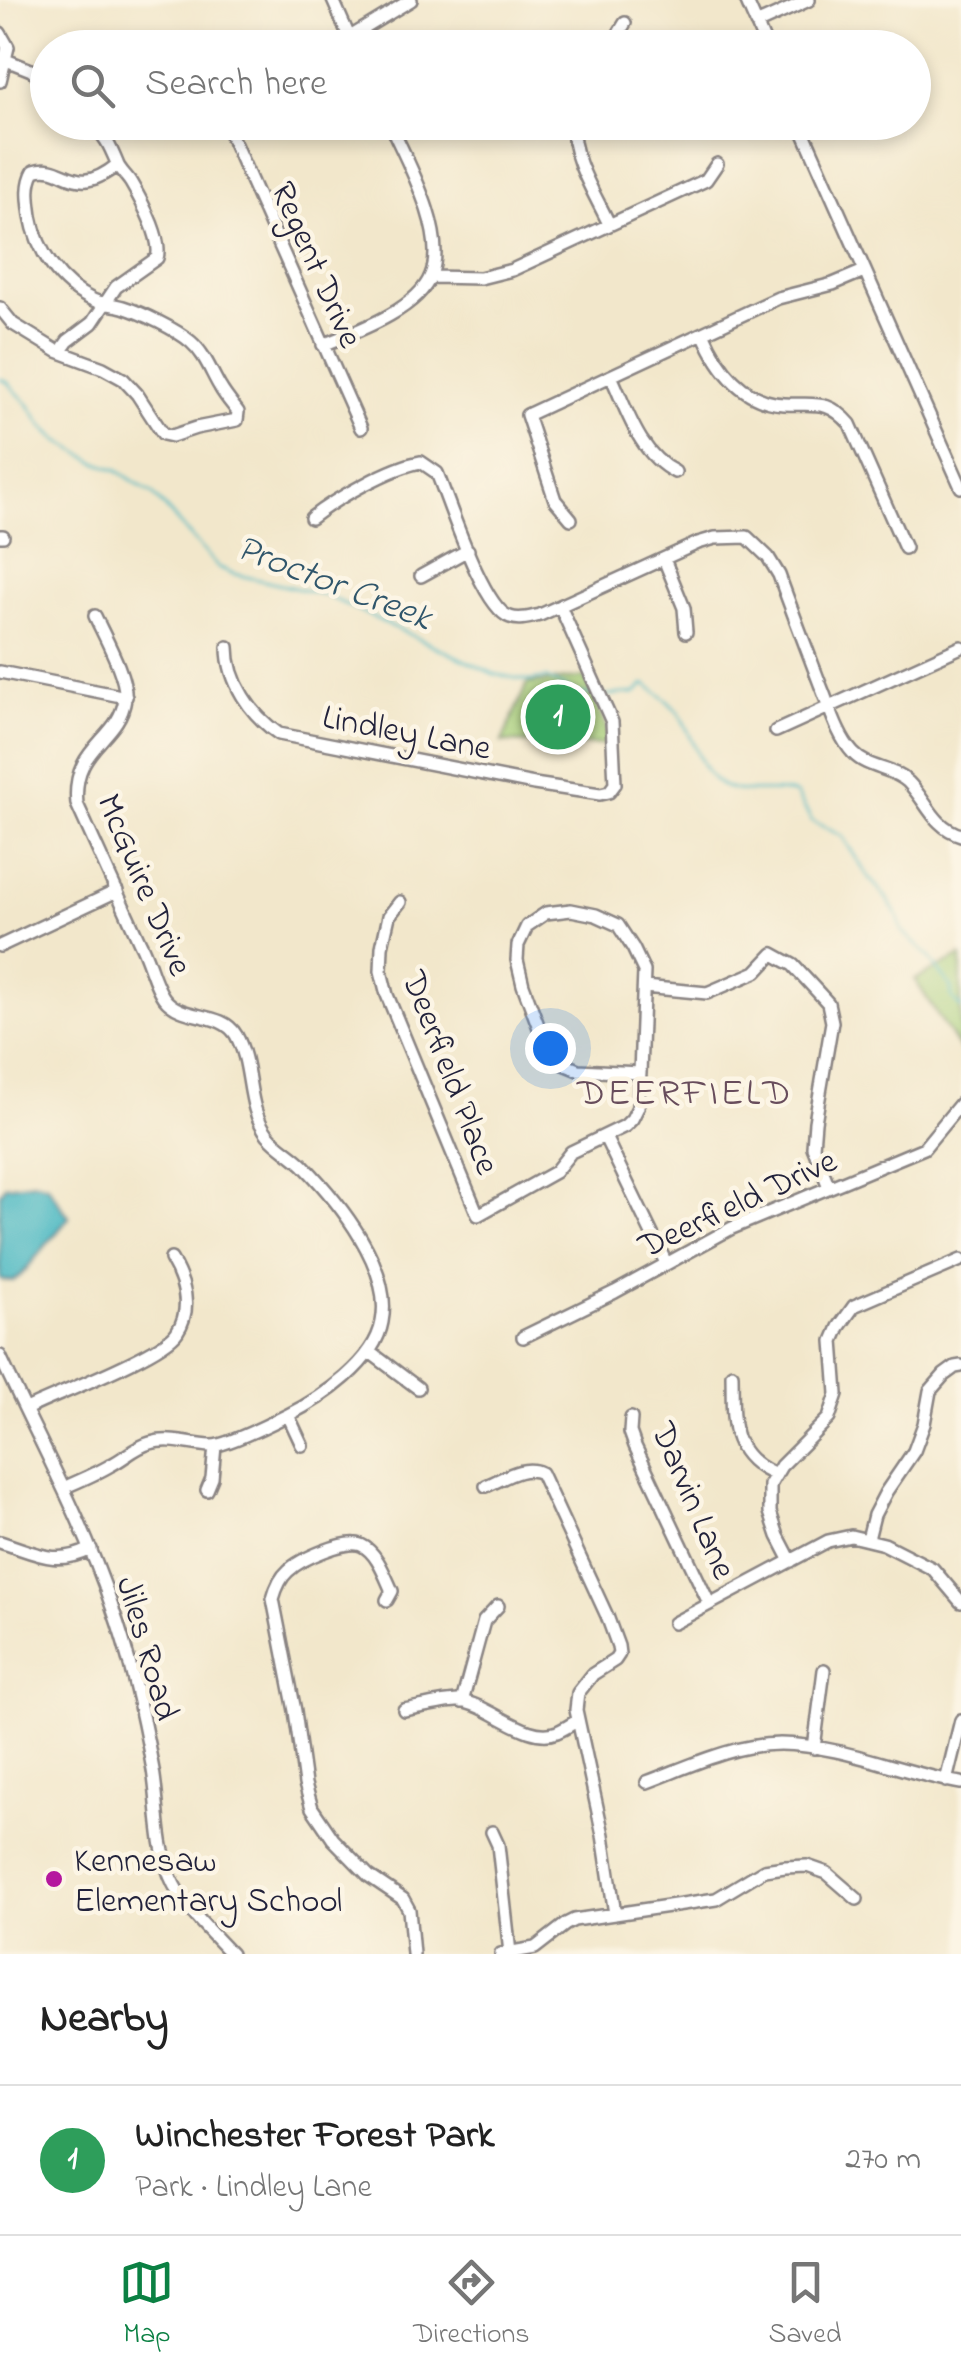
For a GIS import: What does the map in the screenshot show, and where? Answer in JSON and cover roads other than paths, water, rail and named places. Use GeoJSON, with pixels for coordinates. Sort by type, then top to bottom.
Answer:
{"type":"FeatureCollection","features":[{"type":"Feature","properties":{"kind":"street"},"geometry":{"type":"LineString","coordinates":[[333,0],[347,30]]}},
{"type":"Feature","properties":{"kind":"street"},"geometry":{"type":"LineString","coordinates":[[369,30],[411,0]]}},
{"type":"Feature","properties":{"kind":"street"},"geometry":{"type":"LineString","coordinates":[[746,0],[759,30]]}},
{"type":"Feature","properties":{"kind":"street"},"geometry":{"type":"LineString","coordinates":[[756,24],[809,0]]}},
{"type":"Feature","properties":{"kind":"street"},"geometry":{"type":"LineString","coordinates":[[621,30],[625,24]]}},
{"type":"Feature","properties":{"kind":"street"},"geometry":{"type":"LineString","coordinates":[[0,33],[8,47],[0,81]]}},
{"type":"Feature","properties":{"kind":"street"},"geometry":{"type":"LineString","coordinates":[[6,60],[30,70]]}},
{"type":"Feature","properties":{"kind":"street"},"geometry":{"type":"LineString","coordinates":[[60,352],[68,340],[92,323],[116,287],[160,254],[131,182],[117,165],[106,140]]}},
{"type":"Feature","properties":{"kind":"street","name":"Regent Drive"},"geometry":{"type":"LineString","coordinates":[[233,140],[361,428]]}},
{"type":"Feature","properties":{"kind":"street"},"geometry":{"type":"LineString","coordinates":[[323,345],[368,326],[410,301],[431,277],[436,254],[434,229],[397,140]]}},
{"type":"Feature","properties":{"kind":"street"},"geometry":{"type":"LineString","coordinates":[[573,140],[580,165],[609,224]]}},
{"type":"Feature","properties":{"kind":"street"},"geometry":{"type":"LineString","coordinates":[[808,140],[961,487]]}},
{"type":"Feature","properties":{"kind":"street"},"geometry":{"type":"LineString","coordinates":[[431,277],[480,278],[512,270],[706,180],[718,164]]}},
{"type":"Feature","properties":{"kind":"street"},"geometry":{"type":"LineString","coordinates":[[0,308],[13,324],[60,352],[123,379],[163,434],[172,436],[236,420],[238,412],[192,342],[124,308],[96,302],[69,284],[46,257],[34,230],[29,184],[32,174],[43,169],[88,181],[102,177],[117,165]]}},
{"type":"Feature","properties":{"kind":"street"},"geometry":{"type":"LineString","coordinates":[[571,519],[555,500],[526,414],[786,295],[833,284],[864,270]]}},
{"type":"Feature","properties":{"kind":"street"},"geometry":{"type":"LineString","coordinates":[[703,334],[724,372],[740,388],[782,404],[817,403],[837,410],[850,424],[905,548]]}},
{"type":"Feature","properties":{"kind":"street"},"geometry":{"type":"LineString","coordinates":[[611,376],[643,444],[652,456],[675,472]]}},
{"type":"Feature","properties":{"kind":"street"},"geometry":{"type":"LineString","coordinates":[[311,518],[390,472],[421,462],[437,473],[494,606],[508,617],[524,619],[715,538],[746,537],[768,556],[778,575],[848,747],[867,763],[909,783],[936,820],[950,832],[961,835]]}},
{"type":"Feature","properties":{"kind":"street"},"geometry":{"type":"LineString","coordinates":[[421,576],[468,550]]}},
{"type":"Feature","properties":{"kind":"street"},"geometry":{"type":"LineString","coordinates":[[664,559],[684,608],[686,632]]}},
{"type":"Feature","properties":{"kind":"street","name":"Lindley Lane"},"geometry":{"type":"LineString","coordinates":[[228,647],[235,682],[251,708],[279,734],[534,784],[609,792],[615,784],[612,722],[560,606]]}},
{"type":"Feature","properties":{"kind":"street"},"geometry":{"type":"LineString","coordinates":[[0,672],[126,696],[124,681],[95,616]]}},
{"type":"Feature","properties":{"kind":"street"},"geometry":{"type":"LineString","coordinates":[[776,731],[961,648]]}},
{"type":"Feature","properties":{"kind":"street","name":"McGuire Drive"},"geometry":{"type":"LineString","coordinates":[[64,1488],[152,1442],[173,1440],[214,1446],[288,1415],[331,1390],[370,1352],[382,1325],[384,1299],[375,1265],[346,1215],[302,1164],[270,1138],[258,1120],[243,1054],[233,1030],[214,1019],[189,1014],[164,998],[77,804],[75,785],[83,762],[116,722],[126,696]]}},
{"type":"Feature","properties":{"kind":"street"},"geometry":{"type":"LineString","coordinates":[[0,946],[117,891]]}},
{"type":"Feature","properties":{"kind":"street","name":"Deerfield Place"},"geometry":{"type":"LineString","coordinates":[[400,902],[389,916],[380,971],[478,1215],[555,1172],[571,1152],[625,1126],[638,1107],[640,1073],[644,987],[644,971],[618,925],[571,910],[546,914],[527,926],[518,945],[517,960],[548,1052],[560,1063],[578,1070],[640,1073]]}},
{"type":"Feature","properties":{"kind":"street"},"geometry":{"type":"LineString","coordinates":[[644,987],[707,993],[756,972],[774,954],[793,964],[828,1004],[832,1022],[813,1148],[828,1187]]}},
{"type":"Feature","properties":{"kind":"street","name":"Deerfield Drive"},"geometry":{"type":"LineString","coordinates":[[523,1336],[615,1292],[732,1228],[924,1148],[961,1102]]}},
{"type":"Feature","properties":{"kind":"street"},"geometry":{"type":"LineString","coordinates":[[605,1137],[666,1263]]}},
{"type":"Feature","properties":{"kind":"street"},"geometry":{"type":"LineString","coordinates":[[26,1408],[150,1353],[170,1340],[186,1309],[185,1289],[171,1258]]}},
{"type":"Feature","properties":{"kind":"street"},"geometry":{"type":"LineString","coordinates":[[791,1560],[770,1512],[770,1485],[781,1466],[829,1418],[837,1394],[833,1341],[838,1327],[854,1306],[961,1260]]}},
{"type":"Feature","properties":{"kind":"street"},"geometry":{"type":"LineString","coordinates":[[370,1352],[418,1388]]}},
{"type":"Feature","properties":{"kind":"street","name":"Jiles Road"},"geometry":{"type":"LineString","coordinates":[[0,1356],[64,1488],[112,1606],[148,1745],[170,1875],[187,1904],[230,1954]]}},
{"type":"Feature","properties":{"kind":"street"},"geometry":{"type":"LineString","coordinates":[[868,1539],[886,1492],[914,1452],[930,1391],[944,1374],[961,1366]]}},
{"type":"Feature","properties":{"kind":"street"},"geometry":{"type":"LineString","coordinates":[[732,1374],[732,1425],[740,1448],[758,1468],[776,1475]]}},
{"type":"Feature","properties":{"kind":"street"},"geometry":{"type":"LineString","coordinates":[[288,1415],[302,1445]]}},
{"type":"Feature","properties":{"kind":"street","name":"Darvin Lane"},"geometry":{"type":"LineString","coordinates":[[631,1418],[635,1446],[710,1604]]}},
{"type":"Feature","properties":{"kind":"street"},"geometry":{"type":"LineString","coordinates":[[207,1490],[212,1478],[214,1446]]}},
{"type":"Feature","properties":{"kind":"street"},"geometry":{"type":"LineString","coordinates":[[486,1486],[528,1468],[541,1472],[618,1646],[616,1660],[593,1674],[578,1693],[576,1710],[603,1835],[615,1914]]}},
{"type":"Feature","properties":{"kind":"street"},"geometry":{"type":"LineString","coordinates":[[674,1623],[828,1541],[851,1536],[884,1544],[933,1569],[960,1597]]}},
{"type":"Feature","properties":{"kind":"street"},"geometry":{"type":"LineString","coordinates":[[0,1542],[56,1559],[72,1558],[91,1549]]}},
{"type":"Feature","properties":{"kind":"street"},"geometry":{"type":"LineString","coordinates":[[388,1600],[392,1591],[371,1552],[359,1544],[347,1543],[289,1569],[278,1583],[273,1599],[312,1808],[332,1839],[369,1876],[403,1899],[409,1910],[413,1954]]}},
{"type":"Feature","properties":{"kind":"street"},"geometry":{"type":"LineString","coordinates":[[462,1702],[484,1621],[498,1606]]}},
{"type":"Feature","properties":{"kind":"street"},"geometry":{"type":"LineString","coordinates":[[814,1748],[824,1670]]}},
{"type":"Feature","properties":{"kind":"street"},"geometry":{"type":"LineString","coordinates":[[404,1710],[455,1700],[540,1734],[554,1734],[578,1720]]}},
{"type":"Feature","properties":{"kind":"street"},"geometry":{"type":"LineString","coordinates":[[946,1780],[961,1720]]}},
{"type":"Feature","properties":{"kind":"street"},"geometry":{"type":"LineString","coordinates":[[647,1782],[719,1755],[780,1744],[880,1761],[961,1783]]}},
{"type":"Feature","properties":{"kind":"street"},"geometry":{"type":"LineString","coordinates":[[492,1832],[498,1845],[510,1953]]}},
{"type":"Feature","properties":{"kind":"street"},"geometry":{"type":"LineString","coordinates":[[501,1954],[535,1948],[574,1920],[716,1900],[764,1870],[785,1866],[807,1866],[827,1873],[857,1899]]}},
{"type":"Feature","properties":{"kind":"water"},"geometry":{"type":"Polygon","coordinates":[[[36,1182],[47,1185],[69,1217],[21,1275],[13,1281],[2,1280],[0,1193],[5,1186],[36,1182]]]}},
{"type":"Feature","properties":{"kind":"waterway","name":"Proctor Creek"},"geometry":{"type":"LineString","coordinates":[[0,379],[28,404],[58,440],[152,493],[218,567],[325,595],[494,674],[530,681],[546,678],[579,694],[593,694]]}},
{"type":"Feature","properties":{"kind":"waterway","name":"Proctor Creek"},"geometry":{"type":"LineString","coordinates":[[607,695],[635,693],[645,684],[680,715],[704,766],[717,782],[743,791],[796,794],[812,821],[842,836],[885,896],[902,931],[929,957],[961,1008]]}},
{"type":"Feature","properties":{"kind":"place","name":"Winchester Forest Park"},"geometry":{"type":"Point","coordinates":[558,717]}},
{"type":"Feature","properties":{"kind":"place","name":"Kennesaw Elementary School"},"geometry":{"type":"Point","coordinates":[54,1879]}},
{"type":"Feature","properties":{"kind":"district","name":"DEERFIELD"},"geometry":{"type":"Point","coordinates":[685,1091]}}]}
